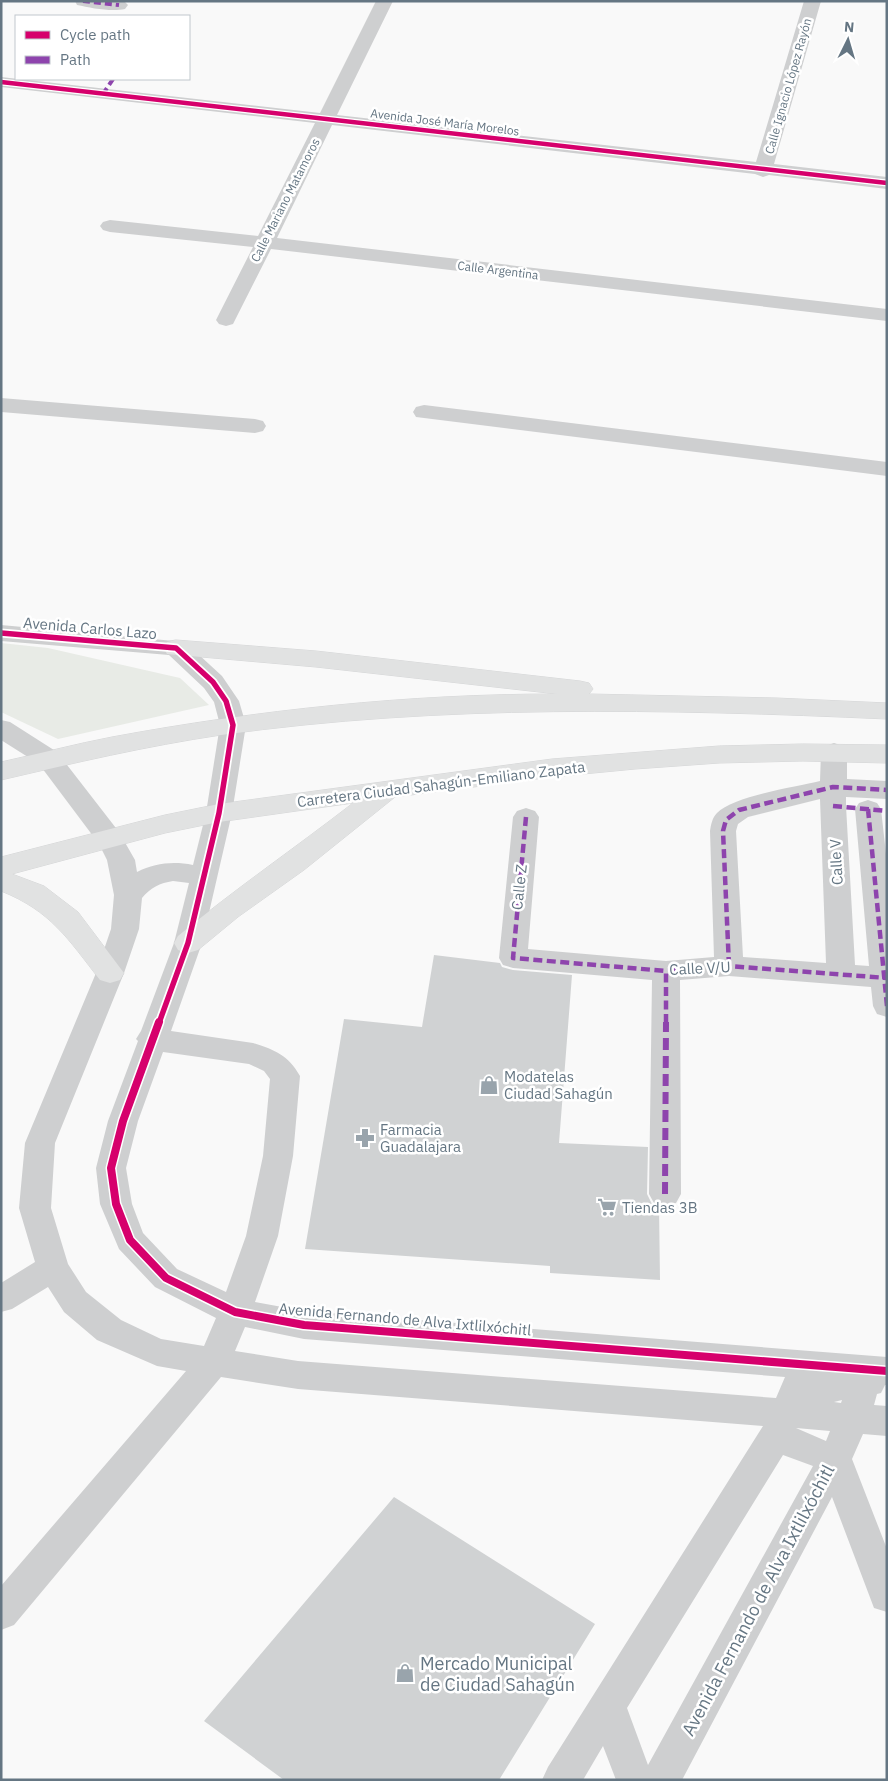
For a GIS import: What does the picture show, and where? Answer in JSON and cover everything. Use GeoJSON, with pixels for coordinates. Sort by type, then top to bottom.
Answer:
{"type":"FeatureCollection","features":[{"type":"Feature","properties":{"kind":"main road"},"geometry":{"type":"LineString","coordinates":[[176,648],[316,659],[566,686],[645,702]]}},
{"type":"Feature","properties":{"kind":"main road"},"geometry":{"type":"LineString","coordinates":[[1,771],[48,758],[151,738],[232,725],[358,711],[460,704],[744,703],[887,711]]}},
{"type":"Feature","properties":{"kind":"main road","name":"Carretera Ciudad Sahagún-Emiliano Zapata"},"geometry":{"type":"LineString","coordinates":[[1,867],[219,813],[575,765],[696,755],[834,752],[887,754]]}},
{"type":"Feature","properties":{"kind":"main road"},"geometry":{"type":"LineString","coordinates":[[188,943],[228,910],[294,863],[387,790]]}},
{"type":"Feature","properties":{"kind":"main road"},"geometry":{"type":"LineString","coordinates":[[1,880],[34,893],[68,920],[110,973]]}},
{"type":"Feature","properties":{"kind":"street"},"geometry":{"type":"LineString","coordinates":[[83,1],[119,5]]}},
{"type":"Feature","properties":{"kind":"street","name":"Calle Mariano Matamoros"},"geometry":{"type":"LineString","coordinates":[[226,320],[263,242],[385,1]]}},
{"type":"Feature","properties":{"kind":"street","name":"Calle Ignacio López Rayón"},"geometry":{"type":"LineString","coordinates":[[764,171],[813,1]]}},
{"type":"Feature","properties":{"kind":"street","name":"Avenida José María Morelos"},"geometry":{"type":"LineString","coordinates":[[1,82],[108,86],[325,120],[764,171],[887,183]]}},
{"type":"Feature","properties":{"kind":"street","name":"Calle Argentina"},"geometry":{"type":"LineString","coordinates":[[110,226],[263,242],[887,315]]}},
{"type":"Feature","properties":{"kind":"street"},"geometry":{"type":"LineString","coordinates":[[1,406],[255,426]]}},
{"type":"Feature","properties":{"kind":"street"},"geometry":{"type":"LineString","coordinates":[[424,412],[887,469]]}},
{"type":"Feature","properties":{"kind":"street","name":"Avenida Carlos Lazo"},"geometry":{"type":"LineString","coordinates":[[1,633],[176,648]]}},
{"type":"Feature","properties":{"kind":"street","name":"Avenida Fernando de Alva Ixtlilxóchitl"},"geometry":{"type":"LineString","coordinates":[[176,648],[213,682],[226,701],[232,725],[219,813],[188,943],[122,1121],[111,1168],[116,1204],[130,1240],[166,1278],[235,1312],[304,1325],[807,1365],[877,1377],[852,1419],[835,1460],[661,1780]]}},
{"type":"Feature","properties":{"kind":"street"},"geometry":{"type":"LineString","coordinates":[[1,728],[48,758],[109,839],[121,860],[128,895],[125,929],[110,973],[40,1143],[35,1208],[53,1268],[75,1302],[109,1330],[157,1352],[298,1375],[781,1426],[852,1419],[887,1421]]}},
{"type":"Feature","properties":{"kind":"street","name":"Calle V"},"geometry":{"type":"LineString","coordinates":[[834,752],[833,796],[841,973]]}},
{"type":"Feature","properties":{"kind":"street"},"geometry":{"type":"LineString","coordinates":[[729,966],[723,831],[726,820],[739,810],[833,796],[881,804],[887,1006]]}},
{"type":"Feature","properties":{"kind":"street","name":"Calle Z"},"geometry":{"type":"LineString","coordinates":[[513,958],[526,817]]}},
{"type":"Feature","properties":{"kind":"street"},"geometry":{"type":"LineString","coordinates":[[128,895],[141,881],[167,872],[181,872],[204,878]]}},
{"type":"Feature","properties":{"kind":"street","name":"Calle V/U"},"geometry":{"type":"LineString","coordinates":[[513,958],[666,971],[729,966],[841,973],[885,978]]}},
{"type":"Feature","properties":{"kind":"street"},"geometry":{"type":"LineString","coordinates":[[665,1194],[666,971]]}},
{"type":"Feature","properties":{"kind":"street"},"geometry":{"type":"LineString","coordinates":[[1,1614],[198,1382],[212,1362],[235,1312],[262,1236],[278,1156],[285,1076],[274,1063],[253,1054],[152,1039]]}},
{"type":"Feature","properties":{"kind":"street"},"geometry":{"type":"LineString","coordinates":[[1,1299],[53,1268]]}},
{"type":"Feature","properties":{"kind":"street"},"geometry":{"type":"LineString","coordinates":[[561,1780],[781,1426],[807,1365]]}},
{"type":"Feature","properties":{"kind":"street"},"geometry":{"type":"LineString","coordinates":[[781,1426],[802,1402],[827,1388],[877,1377]]}},
{"type":"Feature","properties":{"kind":"street"},"geometry":{"type":"LineString","coordinates":[[781,1426],[835,1460],[887,1596]]}},
{"type":"Feature","properties":{"kind":"street"},"geometry":{"type":"LineString","coordinates":[[607,1706],[635,1780]]}},
{"type":"Feature","properties":{"kind":"shaded area"},"geometry":{"type":"Polygon","coordinates":[[[1,643],[48,648],[180,678],[209,705],[58,739],[1,712],[1,643]]]}},
{"type":"Feature","properties":{"kind":"building"},"geometry":{"type":"Polygon","coordinates":[[[434,955],[500,963],[502,967],[513,970],[572,975],[559,1143],[648,1147],[647,1194],[652,1204],[659,1206],[660,1280],[550,1273],[550,1266],[305,1249],[344,1019],[422,1027],[434,955]]]}},
{"type":"Feature","properties":{"kind":"building","name":"Mercado Municipal de Ciudad Sahagún"},"geometry":{"type":"Polygon","coordinates":[[[394,1497],[595,1624],[499,1780],[284,1780],[204,1721],[394,1497]]]}},
{"type":"Feature","properties":{"kind":"marked path"},"geometry":{"type":"LineString","coordinates":[[83,1],[119,5]]}},
{"type":"Feature","properties":{"kind":"marked path"},"geometry":{"type":"LineString","coordinates":[[103,94],[112,80]]}},
{"type":"Feature","properties":{"kind":"marked path"},"geometry":{"type":"LineString","coordinates":[[729,966],[723,831],[726,820],[739,810],[833,787],[887,790]]}},
{"type":"Feature","properties":{"kind":"marked path"},"geometry":{"type":"LineString","coordinates":[[833,806],[887,811]]}},
{"type":"Feature","properties":{"kind":"marked path"},"geometry":{"type":"LineString","coordinates":[[868,809],[887,1006]]}},
{"type":"Feature","properties":{"kind":"marked path"},"geometry":{"type":"LineString","coordinates":[[526,817],[513,958],[666,971],[729,966],[887,978]]}},
{"type":"Feature","properties":{"kind":"marked path"},"geometry":{"type":"LineString","coordinates":[[665,1194],[666,971]]}},
{"type":"Feature","properties":{"kind":"cycle path"},"geometry":{"type":"LineString","coordinates":[[1,82],[887,183]]}},
{"type":"Feature","properties":{"kind":"cycle path"},"geometry":{"type":"LineString","coordinates":[[1,633],[176,648],[213,682],[226,701],[233,725],[219,813],[188,943],[123,1121],[111,1168],[116,1204],[130,1240],[166,1278],[235,1312],[304,1325],[887,1371]]}},
{"type":"Feature","properties":{"kind":"place","name":"Modatelas Ciudad Sahagún"},"geometry":{"type":"Point","coordinates":[489,1085]}},
{"type":"Feature","properties":{"kind":"place","name":"Farmacia Guadalajara"},"geometry":{"type":"Point","coordinates":[365,1138]}},
{"type":"Feature","properties":{"kind":"place","name":"Tiendas 3B"},"geometry":{"type":"Point","coordinates":[607,1207]}},
{"type":"Feature","properties":{"kind":"place","name":"Mercado Municipal de Ciudad Sahagún"},"geometry":{"type":"Point","coordinates":[405,1673]}}]}
